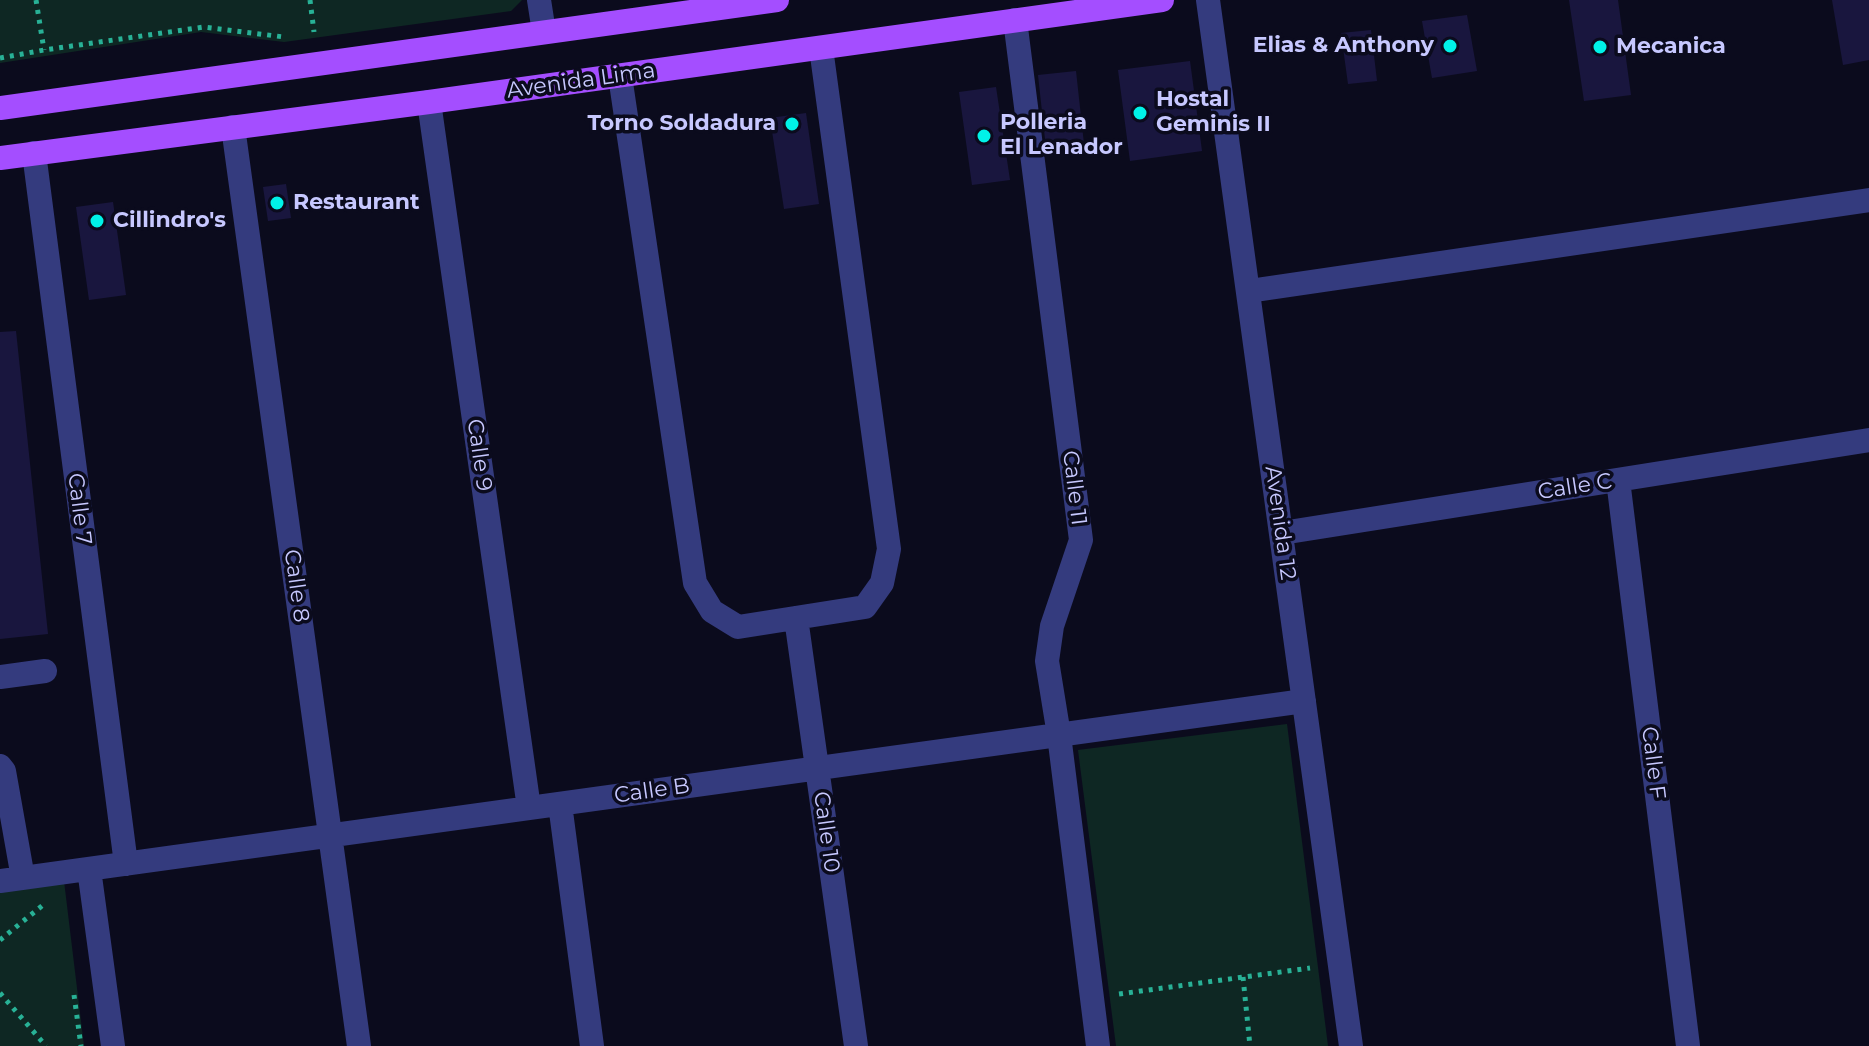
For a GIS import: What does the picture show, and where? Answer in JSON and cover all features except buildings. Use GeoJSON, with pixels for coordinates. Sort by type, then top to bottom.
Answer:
{"type":"FeatureCollection","features":[{"type":"Feature","properties":{"kind":"main road"},"geometry":{"type":"LineString","coordinates":[[0,108],[777,0]]}},
{"type":"Feature","properties":{"kind":"main road","name":"Avenida Lima"},"geometry":{"type":"LineString","coordinates":[[0,158],[821,48],[1015,20],[1083,5],[1162,0]]}},
{"type":"Feature","properties":{"kind":"street"},"geometry":{"type":"LineString","coordinates":[[539,0],[544,32]]}},
{"type":"Feature","properties":{"kind":"street","name":"Avenida 12"},"geometry":{"type":"LineString","coordinates":[[1208,0],[1351,1046]]}},
{"type":"Feature","properties":{"kind":"street","name":"Calle 11"},"geometry":{"type":"LineString","coordinates":[[1015,20],[1081,540],[1052,626],[1047,661],[1098,1046]]}},
{"type":"Feature","properties":{"kind":"street"},"geometry":{"type":"LineString","coordinates":[[620,76],[695,583],[712,611],[738,627],[865,607],[882,583],[889,549],[821,48]]}},
{"type":"Feature","properties":{"kind":"street","name":"Calle 9"},"geometry":{"type":"LineString","coordinates":[[429,102],[529,808]]}},
{"type":"Feature","properties":{"kind":"street","name":"Calle 8"},"geometry":{"type":"LineString","coordinates":[[233,127],[359,1046]]}},
{"type":"Feature","properties":{"kind":"street","name":"Calle 7"},"geometry":{"type":"LineString","coordinates":[[34,153],[126,864]]}},
{"type":"Feature","properties":{"kind":"street"},"geometry":{"type":"LineString","coordinates":[[1249,291],[1869,200]]}},
{"type":"Feature","properties":{"kind":"street","name":"Calle C"},"geometry":{"type":"LineString","coordinates":[[1282,533],[1869,440]]}},
{"type":"Feature","properties":{"kind":"street","name":"Calle F"},"geometry":{"type":"LineString","coordinates":[[1618,480],[1688,1046]]}},
{"type":"Feature","properties":{"kind":"street","name":"Calle 10"},"geometry":{"type":"LineString","coordinates":[[796,618],[856,1046]]}},
{"type":"Feature","properties":{"kind":"street"},"geometry":{"type":"LineString","coordinates":[[0,677],[45,671]]}},
{"type":"Feature","properties":{"kind":"street","name":"Calle B"},"geometry":{"type":"LineString","coordinates":[[11,880],[1304,701]]}},
{"type":"Feature","properties":{"kind":"street"},"geometry":{"type":"LineString","coordinates":[[0,766],[4,771],[11,880]]}},
{"type":"Feature","properties":{"kind":"street"},"geometry":{"type":"LineString","coordinates":[[560,804],[592,1046]]}},
{"type":"Feature","properties":{"kind":"street"},"geometry":{"type":"LineString","coordinates":[[89,869],[113,1046]]}},
{"type":"Feature","properties":{"kind":"path"},"geometry":{"type":"LineString","coordinates":[[36,0],[44,50]]}},
{"type":"Feature","properties":{"kind":"path"},"geometry":{"type":"LineString","coordinates":[[304,34],[314,32],[310,0]]}},
{"type":"Feature","properties":{"kind":"path"},"geometry":{"type":"LineString","coordinates":[[0,58],[204,27],[282,37],[293,35]]}},
{"type":"Feature","properties":{"kind":"path"},"geometry":{"type":"LineString","coordinates":[[1120,1007],[1118,994],[1310,968]]}},
{"type":"Feature","properties":{"kind":"path"},"geometry":{"type":"LineString","coordinates":[[1243,977],[1250,1046]]}},
{"type":"Feature","properties":{"kind":"path"},"geometry":{"type":"LineString","coordinates":[[72,984],[81,1046]]}},
{"type":"Feature","properties":{"kind":"path"},"geometry":{"type":"LineString","coordinates":[[0,993],[46,1046]]}},
{"type":"Feature","properties":{"kind":"green space"},"geometry":{"type":"Polygon","coordinates":[[[0,0],[522,0],[511,11],[284,42],[201,32],[0,63],[0,0]]]}},
{"type":"Feature","properties":{"kind":"green space"},"geometry":{"type":"Polygon","coordinates":[[[1287,724],[1328,1046],[1116,1046],[1078,750],[1287,724]]]}},
{"type":"Feature","properties":{"kind":"green space"},"geometry":{"type":"Polygon","coordinates":[[[64,881],[84,1046],[0,1046],[0,888],[64,881]]]}},
{"type":"Feature","properties":{"kind":"place","name":"Elias & Anthony"},"geometry":{"type":"Point","coordinates":[1450,46]}},
{"type":"Feature","properties":{"kind":"place","name":"Mecanica"},"geometry":{"type":"Point","coordinates":[1600,47]}},
{"type":"Feature","properties":{"kind":"place","name":"Hostal Geminis II"},"geometry":{"type":"Point","coordinates":[1140,113]}},
{"type":"Feature","properties":{"kind":"place","name":"Torno Soldadura"},"geometry":{"type":"Point","coordinates":[792,124]}},
{"type":"Feature","properties":{"kind":"place","name":"Polleria El Lenador"},"geometry":{"type":"Point","coordinates":[984,136]}},
{"type":"Feature","properties":{"kind":"place","name":"Restaurant"},"geometry":{"type":"Point","coordinates":[277,203]}},
{"type":"Feature","properties":{"kind":"place","name":"Cillindro's"},"geometry":{"type":"Point","coordinates":[97,221]}}]}
